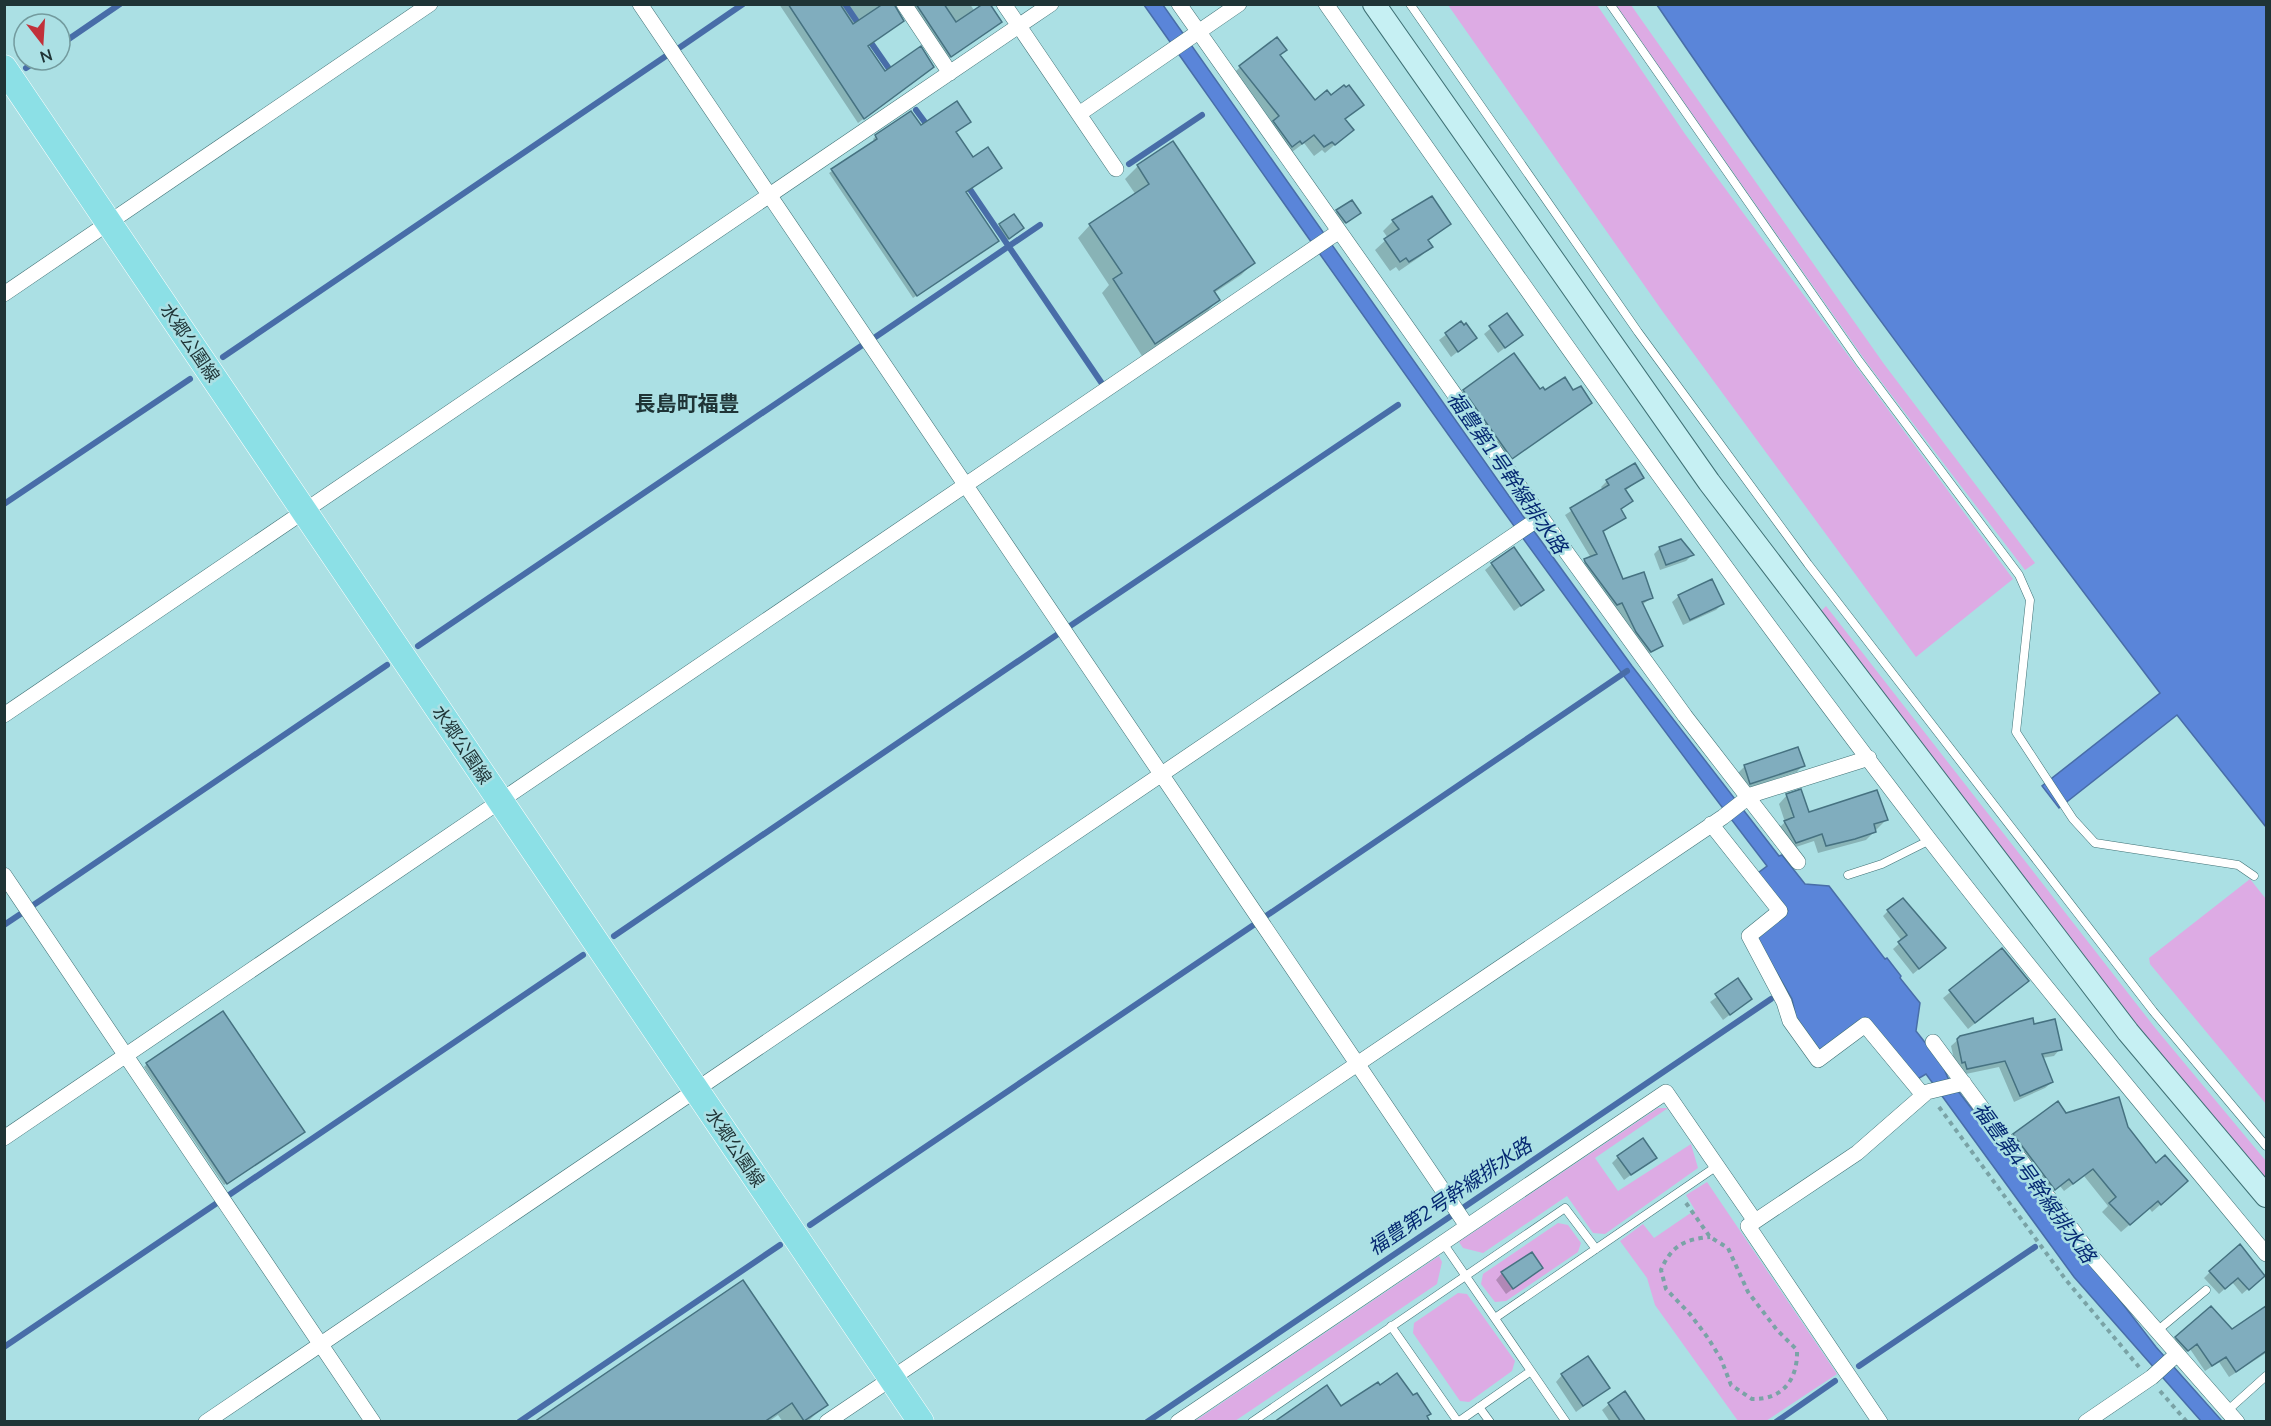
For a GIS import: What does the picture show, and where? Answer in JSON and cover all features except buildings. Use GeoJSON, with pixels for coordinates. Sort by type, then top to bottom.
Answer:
{"type":"FeatureCollection","features":[{"type":"Feature","properties":{"kind":"main road","name":"水郷公園線"},"geometry":{"type":"LineString","coordinates":[[4,68],[921,1422]]}},
{"type":"Feature","properties":{"kind":"street"},"geometry":{"type":"LineString","coordinates":[[4,294],[430,4]]}},
{"type":"Feature","properties":{"kind":"street"},"geometry":{"type":"LineString","coordinates":[[640,4],[1465,1224]]}},
{"type":"Feature","properties":{"kind":"street"},"geometry":{"type":"LineString","coordinates":[[904,4],[950,73]]}},
{"type":"Feature","properties":{"kind":"street"},"geometry":{"type":"LineString","coordinates":[[1004,4],[1116,169]]}},
{"type":"Feature","properties":{"kind":"street"},"geometry":{"type":"LineString","coordinates":[[4,715],[305,513],[1051,4]]}},
{"type":"Feature","properties":{"kind":"street"},"geometry":{"type":"LineString","coordinates":[[1179,4],[1196,34],[1335,233],[1539,518],[1746,799],[1798,862]]}},
{"type":"Feature","properties":{"kind":"street"},"geometry":{"type":"LineString","coordinates":[[1079,114],[1239,4]]}},
{"type":"Feature","properties":{"kind":"street"},"geometry":{"type":"LineString","coordinates":[[1326,4],[1632,440],[1930,840],[2103,1057],[2266,1254]]}},
{"type":"Feature","properties":{"kind":"street"},"geometry":{"type":"LineString","coordinates":[[1374,4],[1716,491],[2128,1032],[2266,1196]]}},
{"type":"Feature","properties":{"kind":"street"},"geometry":{"type":"LineString","coordinates":[[4,1138],[1335,233]]}},
{"type":"Feature","properties":{"kind":"street"},"geometry":{"type":"LineString","coordinates":[[206,1422],[1539,518]]}},
{"type":"Feature","properties":{"kind":"street"},"geometry":{"type":"LineString","coordinates":[[827,1422],[1717,821],[1746,799],[1869,758]]}},
{"type":"Feature","properties":{"kind":"street"},"geometry":{"type":"LineString","coordinates":[[1717,821],[1780,911],[1749,936],[1784,1002],[1790,1021],[1818,1060],[1864,1025],[1925,1093]]}},
{"type":"Feature","properties":{"kind":"street"},"geometry":{"type":"LineString","coordinates":[[4,876],[373,1422]]}},
{"type":"Feature","properties":{"kind":"street"},"geometry":{"type":"LineString","coordinates":[[1933,1042],[2094,1259],[2157,1331],[2175,1356],[2232,1416]]}},
{"type":"Feature","properties":{"kind":"street"},"geometry":{"type":"LineString","coordinates":[[1880,1422],[1748,1226],[1857,1153],[1925,1093],[1963,1084]]}},
{"type":"Feature","properties":{"kind":"street"},"geometry":{"type":"LineString","coordinates":[[1178,1422],[1443,1243],[1465,1224],[1666,1092],[1755,1221]]}},
{"type":"Feature","properties":{"kind":"street"},"geometry":{"type":"LineString","coordinates":[[2086,1422],[2151,1378],[2175,1356]]}},
{"type":"Feature","properties":{"kind":"lane"},"geometry":{"type":"LineString","coordinates":[[1410,4],[1638,332],[1808,564],[2154,1011],[2266,1146]]}},
{"type":"Feature","properties":{"kind":"lane"},"geometry":{"type":"LineString","coordinates":[[1610,4],[1859,361],[2019,575],[2030,600],[2016,732],[2031,759],[2073,819],[2095,843],[2238,865],[2254,876]]}},
{"type":"Feature","properties":{"kind":"lane"},"geometry":{"type":"LineString","coordinates":[[1848,875],[1882,864],[1930,840]]}},
{"type":"Feature","properties":{"kind":"lane"},"geometry":{"type":"LineString","coordinates":[[1495,1318],[1717,1166]]}},
{"type":"Feature","properties":{"kind":"lane"},"geometry":{"type":"LineString","coordinates":[[1252,1422],[1565,1208],[1596,1249]]}},
{"type":"Feature","properties":{"kind":"lane"},"geometry":{"type":"LineString","coordinates":[[1443,1243],[1566,1422]]}},
{"type":"Feature","properties":{"kind":"lane"},"geometry":{"type":"LineString","coordinates":[[2157,1331],[2206,1290]]}},
{"type":"Feature","properties":{"kind":"lane"},"geometry":{"type":"LineString","coordinates":[[1391,1326],[1458,1422],[1531,1371]]}},
{"type":"Feature","properties":{"kind":"lane"},"geometry":{"type":"LineString","coordinates":[[2232,1416],[2266,1376]]}},
{"type":"Feature","properties":{"kind":"lane"},"geometry":{"type":"LineString","coordinates":[[1479,1407],[1490,1422]]}},
{"type":"Feature","properties":{"kind":"path"},"geometry":{"type":"LineString","coordinates":[[1925,1093],[1936,1103],[2066,1280],[2187,1422]]}},
{"type":"Feature","properties":{"kind":"path"},"geometry":{"type":"LineString","coordinates":[[1679,1193],[1710,1237],[1728,1248],[1748,1292],[1777,1330],[1797,1350],[1794,1376],[1785,1389],[1773,1397],[1752,1399],[1731,1385],[1721,1359],[1708,1338],[1690,1314],[1666,1289],[1661,1270],[1673,1249],[1690,1239],[1710,1237]]}},
{"type":"Feature","properties":{"kind":"shaded area"},"geometry":{"type":"Polygon","coordinates":[[[1448,5],[1597,5],[1685,134],[2013,579],[1916,657],[1663,312],[1448,5]]]}},
{"type":"Feature","properties":{"kind":"shaded area"},"geometry":{"type":"Polygon","coordinates":[[[1616,5],[1631,5],[1884,364],[2035,563],[2025,570],[1867,363],[1616,5]]]}},
{"type":"Feature","properties":{"kind":"shaded area"},"geometry":{"type":"Polygon","coordinates":[[[1826,606],[2156,1029],[2266,1161],[2266,1183],[2155,1048],[1818,614],[1826,606]]]}},
{"type":"Feature","properties":{"kind":"shaded area"},"geometry":{"type":"Polygon","coordinates":[[[2250,879],[2266,899],[2266,1104],[2150,964],[2149,958],[2250,879]]]}},
{"type":"Feature","properties":{"kind":"shaded area"},"geometry":{"type":"Polygon","coordinates":[[[1658,1108],[1668,1108],[1595,1158],[1618,1191],[1691,1144],[1698,1168],[1605,1234],[1593,1233],[1567,1196],[1483,1253],[1463,1248],[1459,1242],[1658,1108]]]}},
{"type":"Feature","properties":{"kind":"shaded area"},"geometry":{"type":"Polygon","coordinates":[[[1707,1182],[1837,1374],[1766,1421],[1738,1421],[1655,1305],[1647,1278],[1620,1241],[1643,1224],[1654,1238],[1695,1210],[1686,1195],[1707,1182]]]}},
{"type":"Feature","properties":{"kind":"shaded area"},"geometry":{"type":"Polygon","coordinates":[[[1558,1223],[1568,1225],[1581,1243],[1578,1252],[1506,1301],[1495,1302],[1481,1284],[1483,1274],[1558,1223]]]}},
{"type":"Feature","properties":{"kind":"shaded area"},"geometry":{"type":"Polygon","coordinates":[[[1439,1256],[1442,1262],[1437,1284],[1235,1421],[1195,1421],[1439,1256]]]}},
{"type":"Feature","properties":{"kind":"shaded area"},"geometry":{"type":"Polygon","coordinates":[[[1458,1293],[1467,1294],[1515,1361],[1512,1371],[1469,1402],[1460,1401],[1413,1333],[1414,1323],[1458,1293]]]}},
{"type":"Feature","properties":{"kind":"water"},"geometry":{"type":"Polygon","coordinates":[[[1144,5],[1163,5],[1523,516],[1632,666],[1779,856],[1782,855],[1805,884],[1829,886],[1885,959],[1887,958],[1920,1003],[1916,1031],[1942,1064],[1948,1078],[2156,1347],[2222,1421],[2201,1421],[2074,1277],[1926,1074],[1916,1080],[1865,1017],[1819,1052],[1796,1018],[1792,999],[1756,937],[1788,911],[1758,873],[1767,866],[1607,654],[1144,5]]]}},
{"type":"Feature","properties":{"kind":"water"},"geometry":{"type":"Polygon","coordinates":[[[1657,5],[2266,5],[2266,827],[2177,715],[2059,808],[2042,786],[2160,693],[1967,438],[1778,180],[1657,5]]]}},
{"type":"Feature","properties":{"kind":"waterway"},"geometry":{"type":"LineString","coordinates":[[72,37],[120,4]]}},
{"type":"Feature","properties":{"kind":"waterway"},"geometry":{"type":"LineString","coordinates":[[679,48],[743,4]]}},
{"type":"Feature","properties":{"kind":"waterway"},"geometry":{"type":"LineString","coordinates":[[845,4],[860,26]]}},
{"type":"Feature","properties":{"kind":"waterway"},"geometry":{"type":"LineString","coordinates":[[867,37],[892,73]]}},
{"type":"Feature","properties":{"kind":"waterway"},"geometry":{"type":"LineString","coordinates":[[223,357],[666,56]]}},
{"type":"Feature","properties":{"kind":"waterway"},"geometry":{"type":"LineString","coordinates":[[916,110],[930,129]]}},
{"type":"Feature","properties":{"kind":"waterway"},"geometry":{"type":"LineString","coordinates":[[1129,164],[1202,115]]}},
{"type":"Feature","properties":{"kind":"waterway"},"geometry":{"type":"LineString","coordinates":[[967,185],[1103,385]]}},
{"type":"Feature","properties":{"kind":"waterway"},"geometry":{"type":"LineString","coordinates":[[874,338],[1040,225]]}},
{"type":"Feature","properties":{"kind":"waterway"},"geometry":{"type":"LineString","coordinates":[[418,646],[864,344]]}},
{"type":"Feature","properties":{"kind":"waterway"},"geometry":{"type":"LineString","coordinates":[[4,504],[190,379]]}},
{"type":"Feature","properties":{"kind":"waterway"},"geometry":{"type":"LineString","coordinates":[[1070,626],[1398,405]]}},
{"type":"Feature","properties":{"kind":"waterway"},"geometry":{"type":"LineString","coordinates":[[614,936],[1058,634]]}},
{"type":"Feature","properties":{"kind":"waterway"},"geometry":{"type":"LineString","coordinates":[[32,906],[387,665]]}},
{"type":"Feature","properties":{"kind":"waterway"},"geometry":{"type":"LineString","coordinates":[[1266,916],[1627,671]]}},
{"type":"Feature","properties":{"kind":"waterway"},"geometry":{"type":"LineString","coordinates":[[4,925],[22,913]]}},
{"type":"Feature","properties":{"kind":"waterway"},"geometry":{"type":"LineString","coordinates":[[810,1225],[1255,924]]}},
{"type":"Feature","properties":{"kind":"waterway"},"geometry":{"type":"LineString","coordinates":[[229,1195],[583,955]]}},
{"type":"Feature","properties":{"kind":"waterway","name":"福豊第2号幹線排水路"},"geometry":{"type":"LineString","coordinates":[[1147,1422],[1771,999]]}},
{"type":"Feature","properties":{"kind":"waterway"},"geometry":{"type":"LineString","coordinates":[[4,1347],[217,1203]]}},
{"type":"Feature","properties":{"kind":"waterway"},"geometry":{"type":"LineString","coordinates":[[519,1422],[780,1245]]}},
{"type":"Feature","properties":{"kind":"waterway"},"geometry":{"type":"LineString","coordinates":[[1859,1366],[2035,1247]]}},
{"type":"Feature","properties":{"kind":"waterway"},"geometry":{"type":"LineString","coordinates":[[1776,1422],[1835,1381]]}},
{"type":"Feature","properties":{"kind":"district","name":"長島町福豊"},"geometry":{"type":"Point","coordinates":[687,404]}},
{"type":"Feature","properties":{"kind":"water label","name":"福豊第1号幹線排水路"},"geometry":{"type":"Point","coordinates":[1507,473]}},
{"type":"Feature","properties":{"kind":"water label","name":"福豊第4号幹線排水路"},"geometry":{"type":"Point","coordinates":[2034,1183]}}]}
